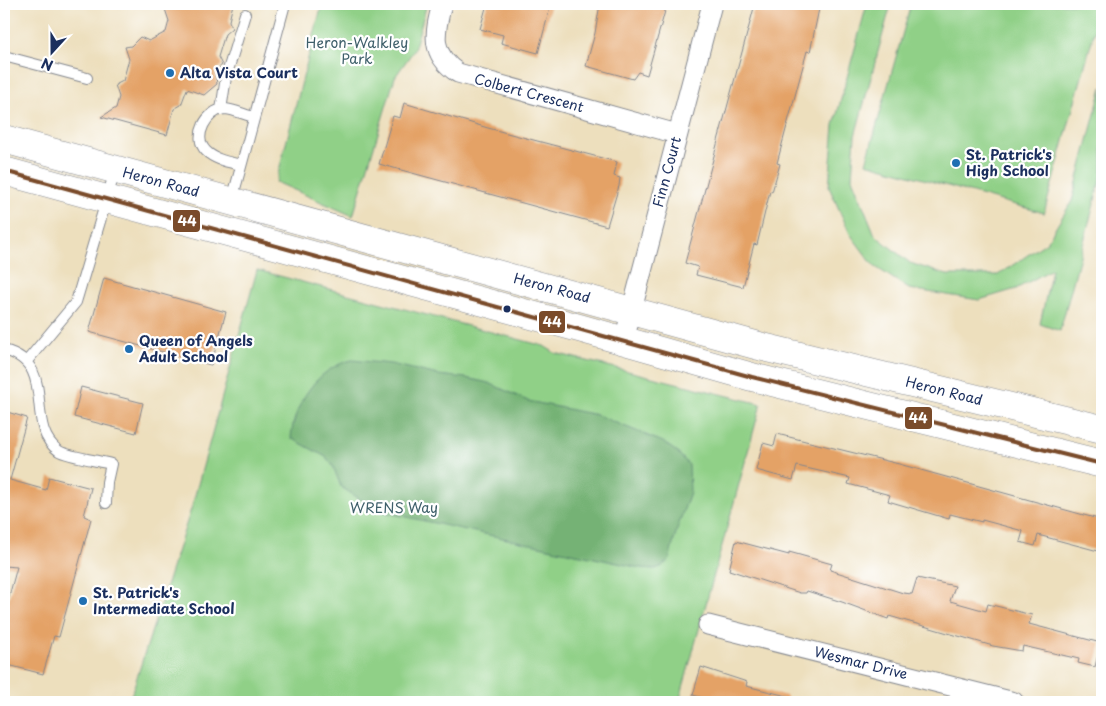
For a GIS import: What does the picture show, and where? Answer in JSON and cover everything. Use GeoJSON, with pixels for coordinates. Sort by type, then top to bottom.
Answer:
{"type":"FeatureCollection","features":[{"type":"Feature","properties":{"kind":"main road","name":"Heron Road"},"geometry":{"type":"LineString","coordinates":[[4,139],[759,346],[1102,429]]}},
{"type":"Feature","properties":{"kind":"main road"},"geometry":{"type":"LineString","coordinates":[[4,171],[624,340],[752,377],[1102,464]]}},
{"type":"Feature","properties":{"kind":"street","name":"Colbert Crescent"},"geometry":{"type":"LineString","coordinates":[[442,4],[434,32],[437,50],[447,66],[458,74],[677,134]]}},
{"type":"Feature","properties":{"kind":"street","name":"Finn Court"},"geometry":{"type":"LineString","coordinates":[[624,340],[712,4]]}},
{"type":"Feature","properties":{"kind":"street","name":"Wesmar Drive"},"geometry":{"type":"LineString","coordinates":[[708,625],[1014,702]]}},
{"type":"Feature","properties":{"kind":"lane"},"geometry":{"type":"LineString","coordinates":[[232,200],[285,4]]}},
{"type":"Feature","properties":{"kind":"lane"},"geometry":{"type":"LineString","coordinates":[[221,110],[226,77],[245,14]]}},
{"type":"Feature","properties":{"kind":"lane"},"geometry":{"type":"LineString","coordinates":[[4,56],[86,78]]}},
{"type":"Feature","properties":{"kind":"lane"},"geometry":{"type":"LineString","coordinates":[[241,165],[216,158],[205,150],[200,142],[200,133],[205,123],[215,112],[221,110],[225,109],[254,117]]}},
{"type":"Feature","properties":{"kind":"lane"},"geometry":{"type":"LineString","coordinates":[[27,361],[76,302],[115,170]]}},
{"type":"Feature","properties":{"kind":"lane"},"geometry":{"type":"LineString","coordinates":[[4,350],[27,361],[37,384],[42,426],[60,451],[111,464],[107,482],[106,503]]}},
{"type":"Feature","properties":{"kind":"green space","name":"Heron-Walkley Park"},"geometry":{"type":"Polygon","coordinates":[[[322,4],[427,4],[414,50],[395,77],[353,216],[276,182],[322,4]]]}},
{"type":"Feature","properties":{"kind":"green space"},"geometry":{"type":"Polygon","coordinates":[[[867,4],[891,4],[855,136],[852,178],[875,235],[910,263],[947,275],[998,275],[1047,242],[1072,201],[1102,87],[1102,174],[1060,331],[1040,324],[1052,269],[1016,289],[979,300],[909,289],[874,266],[850,234],[829,187],[834,125],[867,4]]]}},
{"type":"Feature","properties":{"kind":"green space"},"geometry":{"type":"Polygon","coordinates":[[[911,4],[1102,4],[1044,213],[866,163],[911,4]]]}},
{"type":"Feature","properties":{"kind":"green space","name":"WRENS Way"},"geometry":{"type":"Polygon","coordinates":[[[257,270],[544,346],[555,353],[761,404],[679,702],[129,702],[192,506],[257,270]]]}},
{"type":"Feature","properties":{"kind":"green space"},"geometry":{"type":"Polygon","coordinates":[[[352,360],[391,364],[438,375],[489,383],[528,401],[597,415],[663,442],[677,452],[689,465],[690,492],[677,529],[669,560],[661,567],[655,569],[640,568],[379,511],[341,487],[333,466],[326,457],[291,438],[297,412],[309,389],[328,371],[339,364],[352,360]]]}},
{"type":"Feature","properties":{"kind":"building","name":"Alta Vista Court"},"geometry":{"type":"Polygon","coordinates":[[[173,4],[233,4],[229,21],[232,28],[225,34],[218,57],[222,65],[215,71],[217,84],[204,95],[187,89],[181,105],[174,109],[167,135],[101,117],[116,108],[119,97],[115,85],[123,81],[129,59],[125,47],[131,46],[140,37],[149,41],[166,32],[169,21],[165,9],[173,4]]]}},
{"type":"Feature","properties":{"kind":"building"},"geometry":{"type":"Polygon","coordinates":[[[487,4],[551,4],[538,53],[501,43],[503,35],[480,29],[487,4]]]}},
{"type":"Feature","properties":{"kind":"building"},"geometry":{"type":"Polygon","coordinates":[[[600,4],[667,4],[647,75],[638,72],[633,79],[586,66],[595,33],[600,4]]]}},
{"type":"Feature","properties":{"kind":"building"},"geometry":{"type":"Polygon","coordinates":[[[755,4],[820,4],[810,52],[807,51],[777,163],[780,164],[772,192],[770,191],[757,245],[754,244],[743,287],[696,275],[698,267],[685,263],[755,4]]]}},
{"type":"Feature","properties":{"kind":"building"},"geometry":{"type":"Polygon","coordinates":[[[404,103],[488,128],[617,162],[614,176],[620,178],[619,186],[607,226],[379,164],[393,116],[400,118],[404,103]]]}},
{"type":"Feature","properties":{"kind":"building"},"geometry":{"type":"Polygon","coordinates":[[[104,278],[226,312],[211,365],[89,332],[104,278]]]}},
{"type":"Feature","properties":{"kind":"building"},"geometry":{"type":"Polygon","coordinates":[[[81,387],[143,403],[136,433],[74,417],[81,387]]]}},
{"type":"Feature","properties":{"kind":"building"},"geometry":{"type":"Polygon","coordinates":[[[4,411],[27,418],[10,480],[46,490],[49,477],[91,488],[84,516],[91,519],[59,637],[54,636],[43,674],[4,664],[4,615],[17,567],[4,566],[4,411]]]}},
{"type":"Feature","properties":{"kind":"building"},"geometry":{"type":"Polygon","coordinates":[[[777,434],[899,464],[1102,520],[1102,552],[1038,535],[1035,546],[1020,542],[1023,531],[950,514],[949,519],[888,501],[890,495],[848,484],[850,478],[797,466],[793,480],[756,470],[763,443],[774,446],[777,434]]]}},
{"type":"Feature","properties":{"kind":"building"},"geometry":{"type":"Polygon","coordinates":[[[736,541],[789,555],[789,552],[832,564],[830,570],[903,593],[912,594],[917,578],[955,586],[950,601],[986,611],[988,604],[1032,615],[1029,624],[1101,643],[1095,667],[1078,663],[1079,659],[1023,646],[1022,651],[993,646],[889,616],[888,619],[807,591],[806,593],[800,593],[729,570],[736,541]]]}},
{"type":"Feature","properties":{"kind":"building"},"geometry":{"type":"Polygon","coordinates":[[[701,667],[747,682],[746,686],[787,696],[787,702],[706,702],[707,699],[693,695],[701,667]]]}},
{"type":"Feature","properties":{"kind":"transit line","name":"44"},"geometry":{"type":"LineString","coordinates":[[4,171],[752,377],[1102,464]]}},
{"type":"Feature","properties":{"kind":"place","name":"Alta Vista Court"},"geometry":{"type":"Point","coordinates":[170,73]}},
{"type":"Feature","properties":{"kind":"place","name":"St. Patrick's High School"},"geometry":{"type":"Point","coordinates":[956,163]}},
{"type":"Feature","properties":{"kind":"place","name":"Queen of Angels Adult School"},"geometry":{"type":"Point","coordinates":[129,349]}},
{"type":"Feature","properties":{"kind":"place","name":"St. Patrick's Intermediate School"},"geometry":{"type":"Point","coordinates":[83,601]}}]}
